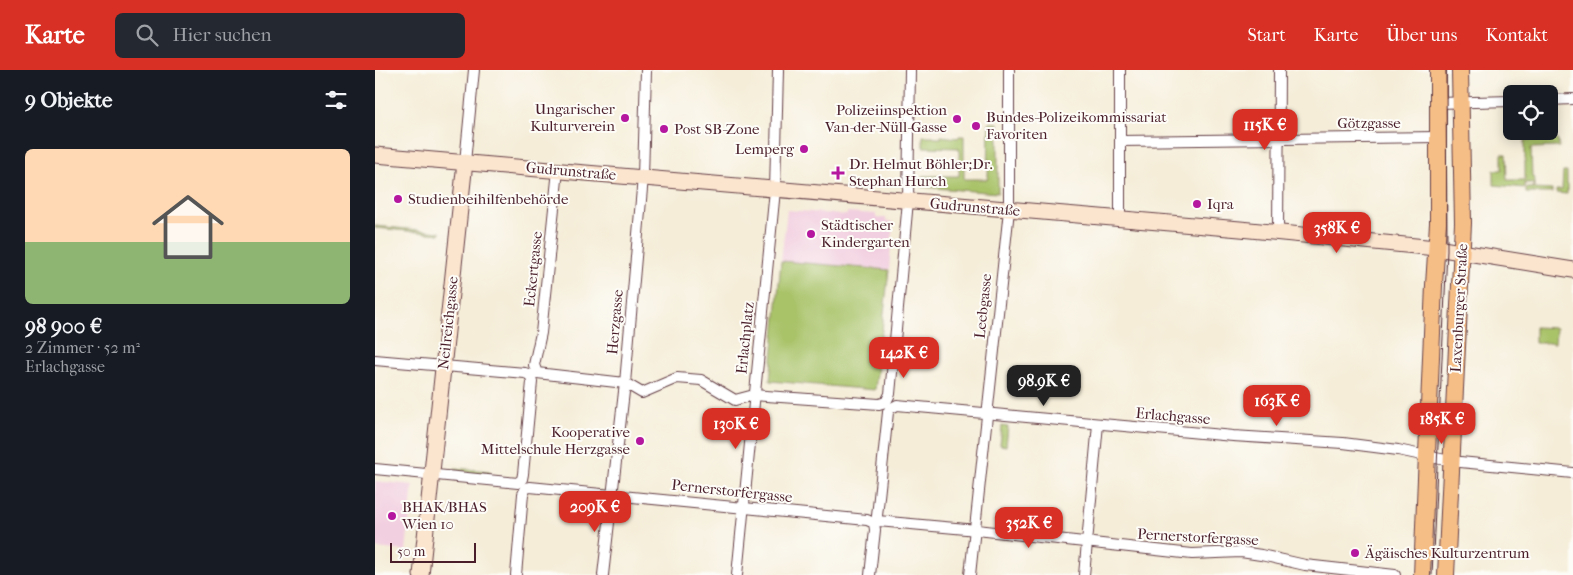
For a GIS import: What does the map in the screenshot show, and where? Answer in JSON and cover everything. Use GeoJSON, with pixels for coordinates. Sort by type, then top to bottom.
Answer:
{"type":"FeatureCollection","features":[{"type":"Feature","properties":{"kind":"main road","name":"Laxenburger Straße"},"geometry":{"type":"LineString","coordinates":[[1422,575],[1438,208],[1438,70]]}},
{"type":"Feature","properties":{"kind":"main road","name":"Laxenburger Straße"},"geometry":{"type":"LineString","coordinates":[[1446,575],[1464,180],[1460,70]]}},
{"type":"Feature","properties":{"kind":"main road","name":"Gudrunstraße"},"geometry":{"type":"LineString","coordinates":[[375,155],[1119,218],[1436,248],[1573,270]]}},
{"type":"Feature","properties":{"kind":"main road","name":"Neilreichgasse"},"geometry":{"type":"LineString","coordinates":[[421,575],[465,162]]}},
{"type":"Feature","properties":{"kind":"street","name":"Neilreichgasse"},"geometry":{"type":"LineString","coordinates":[[465,162],[474,70]]}},
{"type":"Feature","properties":{"kind":"street","name":"Herzgasse"},"geometry":{"type":"LineString","coordinates":[[603,575],[625,383],[643,177],[647,70]]}},
{"type":"Feature","properties":{"kind":"street","name":"Erlachplatz"},"geometry":{"type":"LineString","coordinates":[[778,70],[775,190],[754,395],[875,405],[886,402],[889,399],[908,201]]}},
{"type":"Feature","properties":{"kind":"street"},"geometry":{"type":"LineString","coordinates":[[908,201],[910,70]]}},
{"type":"Feature","properties":{"kind":"street","name":"Leebgasse"},"geometry":{"type":"LineString","coordinates":[[971,575],[1009,210],[1009,70]]}},
{"type":"Feature","properties":{"kind":"street"},"geometry":{"type":"LineString","coordinates":[[1119,218],[1120,70]]}},
{"type":"Feature","properties":{"kind":"street"},"geometry":{"type":"LineString","coordinates":[[1278,233],[1279,70]]}},
{"type":"Feature","properties":{"kind":"street"},"geometry":{"type":"LineString","coordinates":[[1558,100],[1573,99]]}},
{"type":"Feature","properties":{"kind":"street"},"geometry":{"type":"LineString","coordinates":[[1438,103],[1503,101]]}},
{"type":"Feature","properties":{"kind":"street","name":"Götzgasse"},"geometry":{"type":"LineString","coordinates":[[1120,141],[1438,137]]}},
{"type":"Feature","properties":{"kind":"street","name":"Eckertgasse"},"geometry":{"type":"LineString","coordinates":[[516,575],[532,373],[541,333],[558,170]]}},
{"type":"Feature","properties":{"kind":"street"},"geometry":{"type":"LineString","coordinates":[[375,360],[625,383],[642,393],[677,378],[701,380],[735,400],[754,395],[737,575]]}},
{"type":"Feature","properties":{"kind":"street","name":"Erlachgasse"},"geometry":{"type":"LineString","coordinates":[[876,522],[887,416],[890,408],[897,405],[1233,436],[1343,443],[1399,450],[1450,461],[1573,473]]}},
{"type":"Feature","properties":{"kind":"street"},"geometry":{"type":"LineString","coordinates":[[1084,575],[1098,424]]}},
{"type":"Feature","properties":{"kind":"street","name":"Pernerstorfergasse"},"geometry":{"type":"LineString","coordinates":[[375,469],[876,522],[975,530],[1087,544],[1192,554],[1248,553],[1305,565],[1395,575]]}},
{"type":"Feature","properties":{"kind":"street"},"geometry":{"type":"LineString","coordinates":[[870,575],[876,522]]}},
{"type":"Feature","properties":{"kind":"shaded area"},"geometry":{"type":"Polygon","coordinates":[[[787,210],[847,215],[847,212],[876,214],[876,218],[886,218],[886,221],[893,222],[889,270],[781,261],[787,210]]]}},
{"type":"Feature","properties":{"kind":"shaded area","name":"BHAK/BHAS Wien 10"},"geometry":{"type":"Polygon","coordinates":[[[375,481],[413,485],[406,551],[375,548],[375,481]]]}},
{"type":"Feature","properties":{"kind":"green space"},"geometry":{"type":"Polygon","coordinates":[[[989,123],[998,123],[998,193],[922,187],[922,183],[925,183],[925,178],[922,176],[959,176],[959,148],[923,147],[923,136],[958,138],[959,136],[964,136],[964,179],[988,179],[989,123]]]}},
{"type":"Feature","properties":{"kind":"green space"},"geometry":{"type":"Polygon","coordinates":[[[1525,140],[1558,140],[1559,147],[1531,148],[1534,189],[1552,190],[1552,193],[1526,193],[1526,188],[1533,188],[1533,183],[1525,183],[1525,188],[1494,185],[1494,170],[1502,170],[1502,154],[1506,154],[1507,180],[1525,180],[1525,140]]]}},
{"type":"Feature","properties":{"kind":"green space"},"geometry":{"type":"Polygon","coordinates":[[[1563,172],[1567,172],[1567,194],[1556,193],[1556,190],[1562,190],[1563,172]]]}},
{"type":"Feature","properties":{"kind":"green space"},"geometry":{"type":"Polygon","coordinates":[[[375,226],[440,232],[440,234],[375,228],[375,226]]]}},
{"type":"Feature","properties":{"kind":"green space"},"geometry":{"type":"Polygon","coordinates":[[[781,261],[889,270],[875,390],[770,381],[781,261]]]}},
{"type":"Feature","properties":{"kind":"green space"},"geometry":{"type":"Polygon","coordinates":[[[1535,327],[1556,328],[1555,343],[1535,343],[1535,327]]]}},
{"type":"Feature","properties":{"kind":"green space"},"geometry":{"type":"Polygon","coordinates":[[[1002,426],[1008,427],[1006,446],[1000,445],[1002,426]]]}},
{"type":"Feature","properties":{"kind":"green space"},"geometry":{"type":"Polygon","coordinates":[[[455,468],[490,471],[490,475],[455,471],[455,468]]]}},
{"type":"Feature","properties":{"kind":"tram line"},"geometry":{"type":"LineString","coordinates":[[1432,575],[1447,250],[1446,70]]}},
{"type":"Feature","properties":{"kind":"place","name":"Ungarischer Kulturverein"},"geometry":{"type":"Point","coordinates":[625,118]}},
{"type":"Feature","properties":{"kind":"place","name":"Polizeiinspektion Van-der-Nüll-Gasse"},"geometry":{"type":"Point","coordinates":[957,119]}},
{"type":"Feature","properties":{"kind":"place","name":"Bundes-Polizeikommissariat Favoriten"},"geometry":{"type":"Point","coordinates":[976,126]}},
{"type":"Feature","properties":{"kind":"place","name":"Post SB-Zone"},"geometry":{"type":"Point","coordinates":[664,129]}},
{"type":"Feature","properties":{"kind":"place","name":"Lemperg"},"geometry":{"type":"Point","coordinates":[804,149]}},
{"type":"Feature","properties":{"kind":"place","name":"Dr. Helmut Böhler;Dr. Stephan Hurch"},"geometry":{"type":"Point","coordinates":[838,173]}},
{"type":"Feature","properties":{"kind":"place","name":"Studienbeihilfenbehörde"},"geometry":{"type":"Point","coordinates":[398,199]}},
{"type":"Feature","properties":{"kind":"place","name":"Iqra"},"geometry":{"type":"Point","coordinates":[1197,204]}},
{"type":"Feature","properties":{"kind":"place","name":"Städtischer Kindergarten"},"geometry":{"type":"Point","coordinates":[811,234]}},
{"type":"Feature","properties":{"kind":"place","name":"Kooperative Mittelschule Herzgasse"},"geometry":{"type":"Point","coordinates":[640,441]}},
{"type":"Feature","properties":{"kind":"place","name":"BHAK/BHAS Wien 10"},"geometry":{"type":"Point","coordinates":[392,516]}},
{"type":"Feature","properties":{"kind":"place","name":"Ägäisches Kulturzentrum"},"geometry":{"type":"Point","coordinates":[1355,553]}}]}
